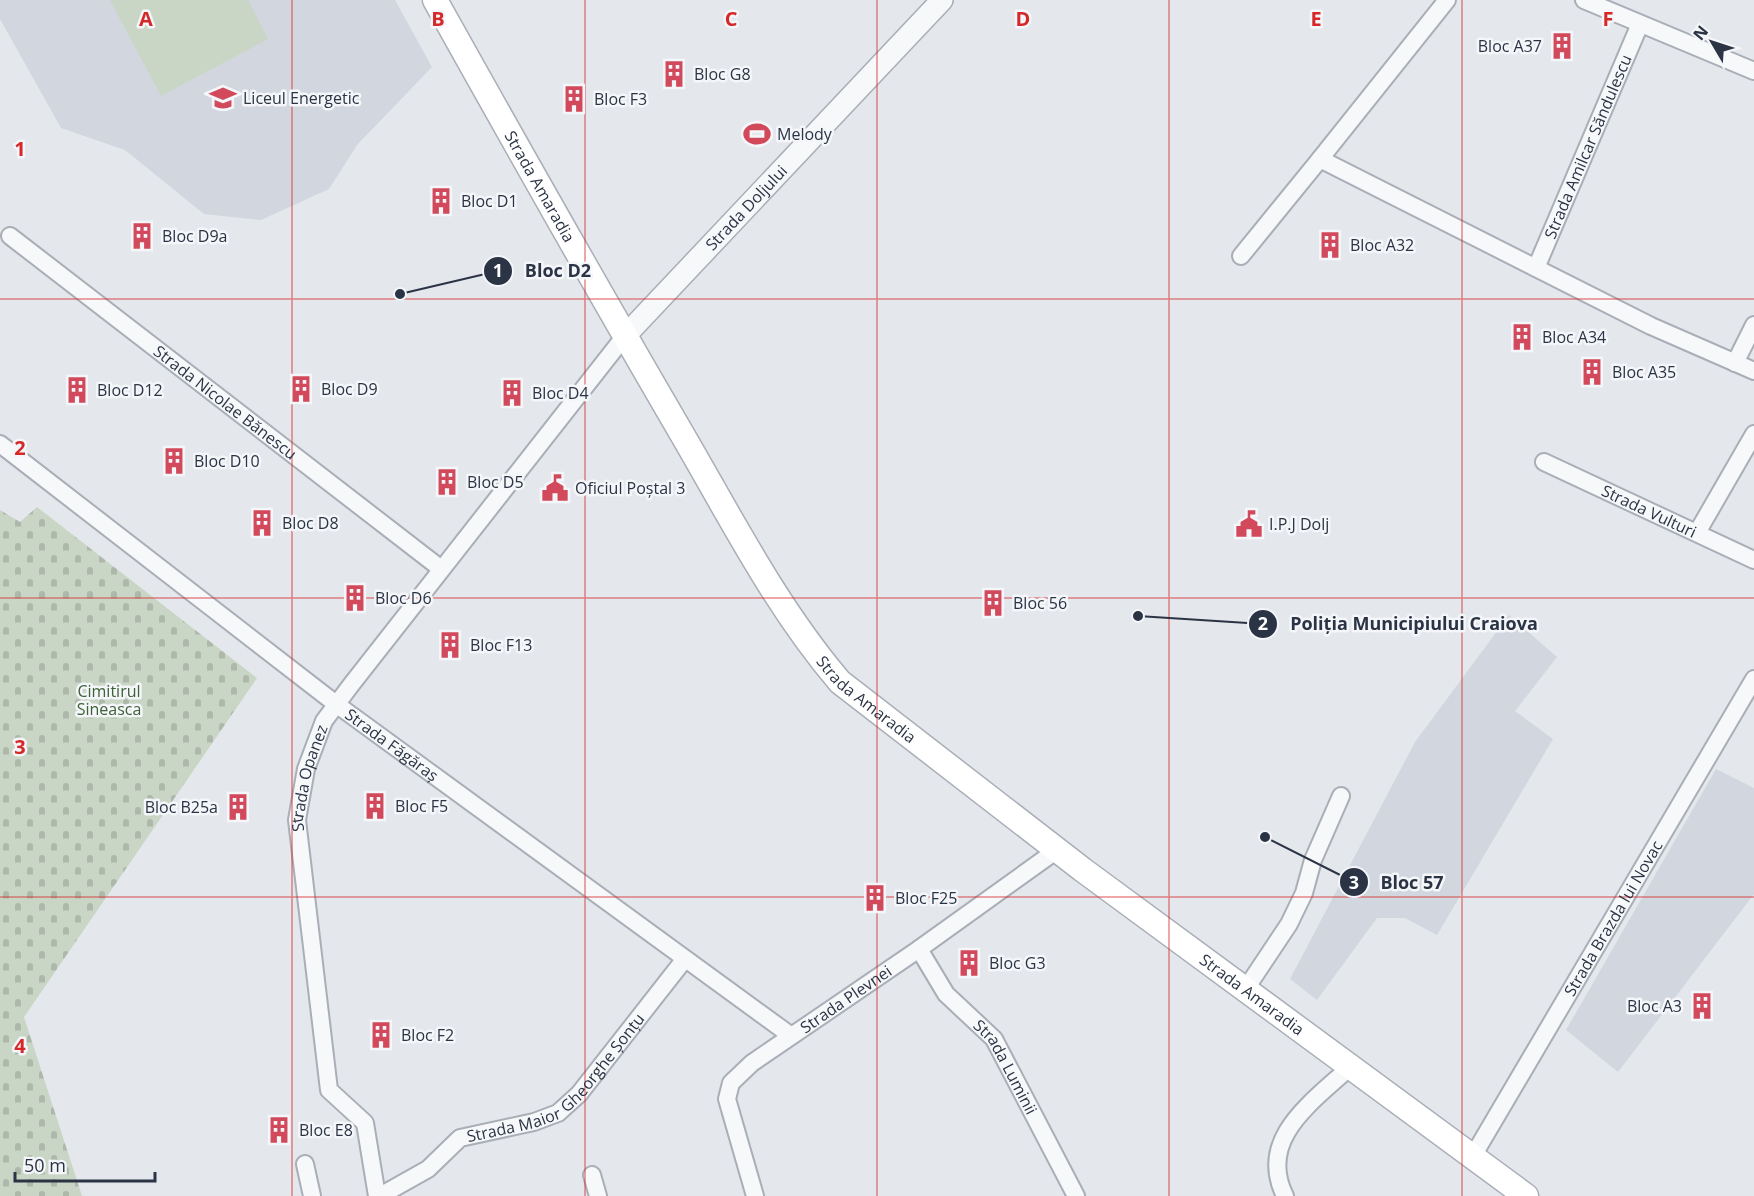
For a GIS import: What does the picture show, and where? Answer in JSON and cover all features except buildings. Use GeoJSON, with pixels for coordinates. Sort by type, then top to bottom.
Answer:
{"type":"FeatureCollection","features":[{"type":"Feature","properties":{"kind":"main road","name":"Strada Amaradia"},"geometry":{"type":"LineString","coordinates":[[435,0],[624,337],[775,595],[832,674],[860,700],[1057,850],[1526,1196]]}},
{"type":"Feature","properties":{"kind":"street","name":"Strada Doljului"},"geometry":{"type":"LineString","coordinates":[[624,337],[942,0]]}},
{"type":"Feature","properties":{"kind":"street"},"geometry":{"type":"LineString","coordinates":[[1241,256],[1447,0]]}},
{"type":"Feature","properties":{"kind":"street"},"geometry":{"type":"LineString","coordinates":[[1584,0],[1754,71]]}},
{"type":"Feature","properties":{"kind":"street","name":"Strada Amilcar Săndulescu"},"geometry":{"type":"LineString","coordinates":[[1536,268],[1640,24]]}},
{"type":"Feature","properties":{"kind":"street"},"geometry":{"type":"LineString","coordinates":[[1320,159],[1651,326],[1754,371]]}},
{"type":"Feature","properties":{"kind":"street","name":"Strada Nicolae Bănescu"},"geometry":{"type":"LineString","coordinates":[[10,236],[440,568]]}},
{"type":"Feature","properties":{"kind":"street"},"geometry":{"type":"LineString","coordinates":[[1735,363],[1754,325]]}},
{"type":"Feature","properties":{"kind":"street","name":"Strada Opanez"},"geometry":{"type":"LineString","coordinates":[[379,1196],[365,1123],[329,1090],[297,820],[306,769],[324,722],[336,704],[440,568],[624,337]]}},
{"type":"Feature","properties":{"kind":"street"},"geometry":{"type":"LineString","coordinates":[[1698,531],[1754,434]]}},
{"type":"Feature","properties":{"kind":"street","name":"Strada Făgăraș"},"geometry":{"type":"LineString","coordinates":[[0,444],[336,704],[684,960],[790,1035]]}},
{"type":"Feature","properties":{"kind":"street","name":"Strada Vulturi"},"geometry":{"type":"LineString","coordinates":[[1544,462],[1698,531],[1754,560]]}},
{"type":"Feature","properties":{"kind":"street","name":"Strada Brazda lui Novac"},"geometry":{"type":"LineString","coordinates":[[1473,1156],[1754,680]]}},
{"type":"Feature","properties":{"kind":"street"},"geometry":{"type":"LineString","coordinates":[[1245,990],[1289,924],[1304,893],[1313,860],[1341,796]]}},
{"type":"Feature","properties":{"kind":"street","name":"Strada Plevnei"},"geometry":{"type":"LineString","coordinates":[[755,1196],[727,1099],[731,1083],[752,1063],[790,1035],[919,949],[1057,850]]}},
{"type":"Feature","properties":{"kind":"street","name":"Strada Luminii"},"geometry":{"type":"LineString","coordinates":[[919,949],[946,994],[994,1039],[1076,1196]]}},
{"type":"Feature","properties":{"kind":"street","name":"Strada Maior Gheorghe Șonțu"},"geometry":{"type":"LineString","coordinates":[[379,1196],[428,1169],[460,1138],[534,1122],[558,1113],[579,1094],[684,960]]}},
{"type":"Feature","properties":{"kind":"street"},"geometry":{"type":"LineString","coordinates":[[1285,1196],[1278,1182],[1282,1137],[1290,1125],[1352,1066]]}},
{"type":"Feature","properties":{"kind":"street"},"geometry":{"type":"LineString","coordinates":[[305,1164],[312,1196]]}},
{"type":"Feature","properties":{"kind":"street"},"geometry":{"type":"LineString","coordinates":[[592,1175],[598,1196]]}},
{"type":"Feature","properties":{"kind":"shaded area","name":"Liceul Energetic"},"geometry":{"type":"Polygon","coordinates":[[[0,0],[395,0],[432,67],[357,145],[329,189],[261,220],[204,214],[125,150],[61,128],[0,19],[0,0]]]}},
{"type":"Feature","properties":{"kind":"shaded area"},"geometry":{"type":"Polygon","coordinates":[[[1509,615],[1557,657],[1515,711],[1553,739],[1437,935],[1405,918],[1377,918],[1317,1000],[1290,979],[1415,742],[1509,615]]]}},
{"type":"Feature","properties":{"kind":"shaded area"},"geometry":{"type":"Polygon","coordinates":[[[1716,769],[1754,788],[1754,894],[1618,1072],[1566,1030],[1716,769]]]}},
{"type":"Feature","properties":{"kind":"green space"},"geometry":{"type":"Polygon","coordinates":[[[110,0],[248,0],[268,39],[161,96],[110,0]]]}},
{"type":"Feature","properties":{"kind":"green space","name":"Cimitirul Sineasca"},"geometry":{"type":"Polygon","coordinates":[[[37,507],[257,678],[24,1017],[82,1196],[0,1196],[0,510],[20,522],[37,507]]]}},
{"type":"Feature","properties":{"kind":"place","name":"Bloc A37"},"geometry":{"type":"Point","coordinates":[1562,46]}},
{"type":"Feature","properties":{"kind":"place","name":"Bloc G8"},"geometry":{"type":"Point","coordinates":[674,74]}},
{"type":"Feature","properties":{"kind":"place","name":"Liceul Energetic"},"geometry":{"type":"Point","coordinates":[223,98]}},
{"type":"Feature","properties":{"kind":"place","name":"Bloc F3"},"geometry":{"type":"Point","coordinates":[574,99]}},
{"type":"Feature","properties":{"kind":"place","name":"Melody"},"geometry":{"type":"Point","coordinates":[757,134]}},
{"type":"Feature","properties":{"kind":"place","name":"Bloc D1"},"geometry":{"type":"Point","coordinates":[441,201]}},
{"type":"Feature","properties":{"kind":"place","name":"Bloc D9a"},"geometry":{"type":"Point","coordinates":[142,236]}},
{"type":"Feature","properties":{"kind":"place","name":"Bloc A32"},"geometry":{"type":"Point","coordinates":[1330,245]}},
{"type":"Feature","properties":{"kind":"place","name":"Bloc D2"},"geometry":{"type":"Point","coordinates":[400,294]}},
{"type":"Feature","properties":{"kind":"place","name":"Bloc A34"},"geometry":{"type":"Point","coordinates":[1522,337]}},
{"type":"Feature","properties":{"kind":"place","name":"Bloc A35"},"geometry":{"type":"Point","coordinates":[1592,372]}},
{"type":"Feature","properties":{"kind":"place","name":"Bloc D9"},"geometry":{"type":"Point","coordinates":[301,389]}},
{"type":"Feature","properties":{"kind":"place","name":"Bloc D12"},"geometry":{"type":"Point","coordinates":[77,390]}},
{"type":"Feature","properties":{"kind":"place","name":"Bloc D4"},"geometry":{"type":"Point","coordinates":[512,393]}},
{"type":"Feature","properties":{"kind":"place","name":"Bloc D10"},"geometry":{"type":"Point","coordinates":[174,461]}},
{"type":"Feature","properties":{"kind":"place","name":"Bloc D5"},"geometry":{"type":"Point","coordinates":[447,482]}},
{"type":"Feature","properties":{"kind":"place","name":"Oficiul Poștal 3"},"geometry":{"type":"Point","coordinates":[555,488]}},
{"type":"Feature","properties":{"kind":"place","name":"Bloc D8"},"geometry":{"type":"Point","coordinates":[262,523]}},
{"type":"Feature","properties":{"kind":"place","name":"I.P.J Dolj"},"geometry":{"type":"Point","coordinates":[1249,524]}},
{"type":"Feature","properties":{"kind":"place","name":"Bloc D6"},"geometry":{"type":"Point","coordinates":[355,598]}},
{"type":"Feature","properties":{"kind":"place","name":"Bloc 56"},"geometry":{"type":"Point","coordinates":[993,603]}},
{"type":"Feature","properties":{"kind":"place","name":"Poliția Municipiului Craiova"},"geometry":{"type":"Point","coordinates":[1138,616]}},
{"type":"Feature","properties":{"kind":"place","name":"Bloc F13"},"geometry":{"type":"Point","coordinates":[450,645]}},
{"type":"Feature","properties":{"kind":"place","name":"Bloc F5"},"geometry":{"type":"Point","coordinates":[375,806]}},
{"type":"Feature","properties":{"kind":"place","name":"Bloc B25a"},"geometry":{"type":"Point","coordinates":[238,807]}},
{"type":"Feature","properties":{"kind":"place","name":"Bloc 57"},"geometry":{"type":"Point","coordinates":[1265,837]}},
{"type":"Feature","properties":{"kind":"place","name":"Bloc F25"},"geometry":{"type":"Point","coordinates":[875,898]}},
{"type":"Feature","properties":{"kind":"place","name":"Bloc G3"},"geometry":{"type":"Point","coordinates":[969,963]}},
{"type":"Feature","properties":{"kind":"place","name":"Bloc A3"},"geometry":{"type":"Point","coordinates":[1702,1006]}},
{"type":"Feature","properties":{"kind":"place","name":"Bloc F2"},"geometry":{"type":"Point","coordinates":[381,1035]}},
{"type":"Feature","properties":{"kind":"place","name":"Bloc E8"},"geometry":{"type":"Point","coordinates":[279,1130]}}]}
